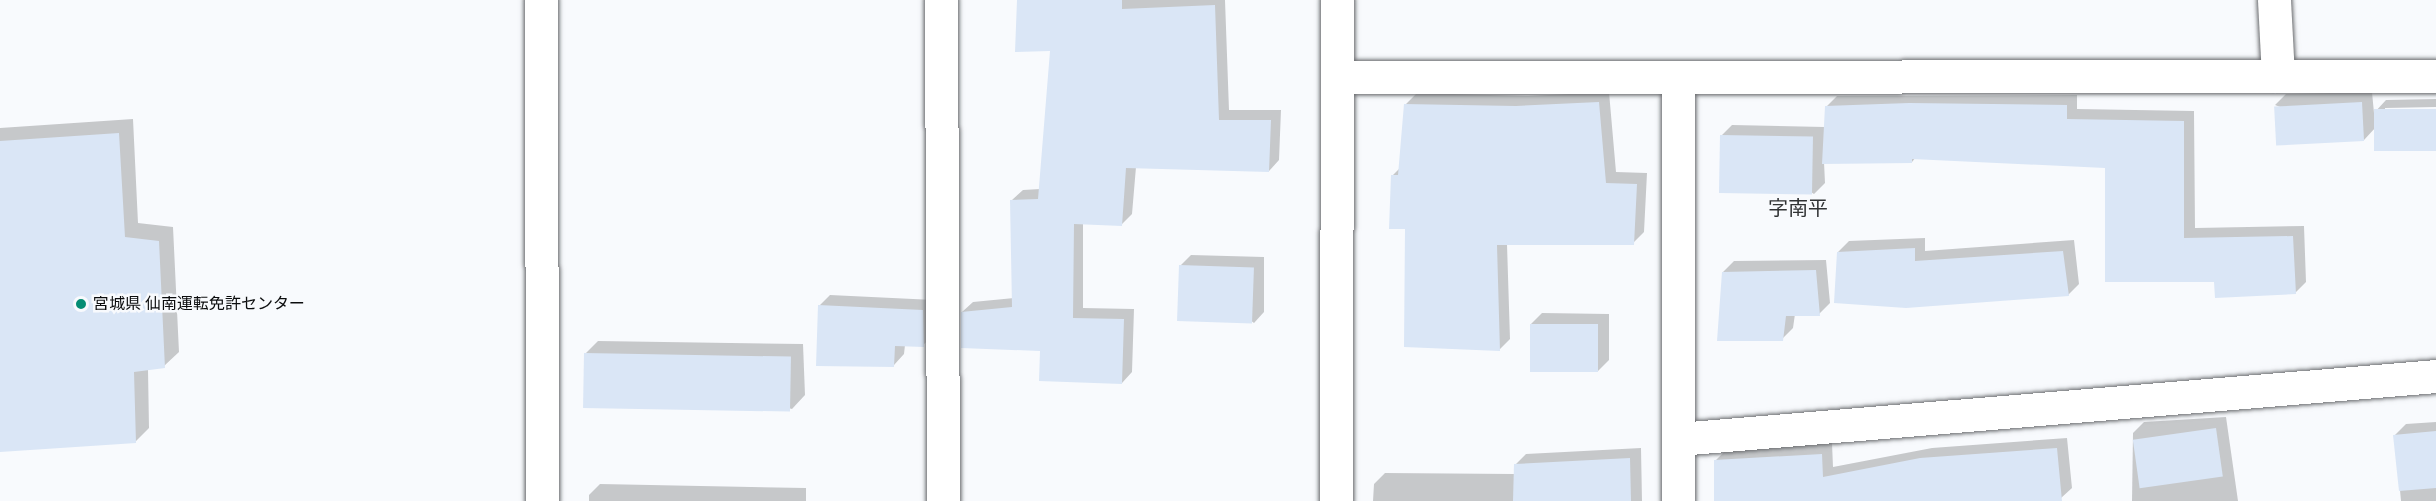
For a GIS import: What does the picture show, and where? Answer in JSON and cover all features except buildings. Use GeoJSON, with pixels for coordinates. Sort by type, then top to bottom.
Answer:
{"type":"FeatureCollection","features":[{"type":"Feature","properties":{"kind":"street"},"geometry":{"type":"LineString","coordinates":[[541,0],[542,501]]}},
{"type":"Feature","properties":{"kind":"street"},"geometry":{"type":"LineString","coordinates":[[941,0],[943,501]]}},
{"type":"Feature","properties":{"kind":"street"},"geometry":{"type":"LineString","coordinates":[[1336,501],[1337,0]]}},
{"type":"Feature","properties":{"kind":"street"},"geometry":{"type":"LineString","coordinates":[[2274,0],[2278,76]]}},
{"type":"Feature","properties":{"kind":"street"},"geometry":{"type":"LineString","coordinates":[[1337,77],[2436,76]]}},
{"type":"Feature","properties":{"kind":"street"},"geometry":{"type":"LineString","coordinates":[[1678,77],[1678,501]]}},
{"type":"Feature","properties":{"kind":"street"},"geometry":{"type":"LineString","coordinates":[[1678,439],[2436,376]]}},
{"type":"Feature","properties":{"kind":"place","name":"宮城県 仙南運転免許センター"},"geometry":{"type":"Point","coordinates":[81,304]}},
{"type":"Feature","properties":{"kind":"district","name":"字南平"},"geometry":{"type":"Point","coordinates":[1798,208]}}]}
